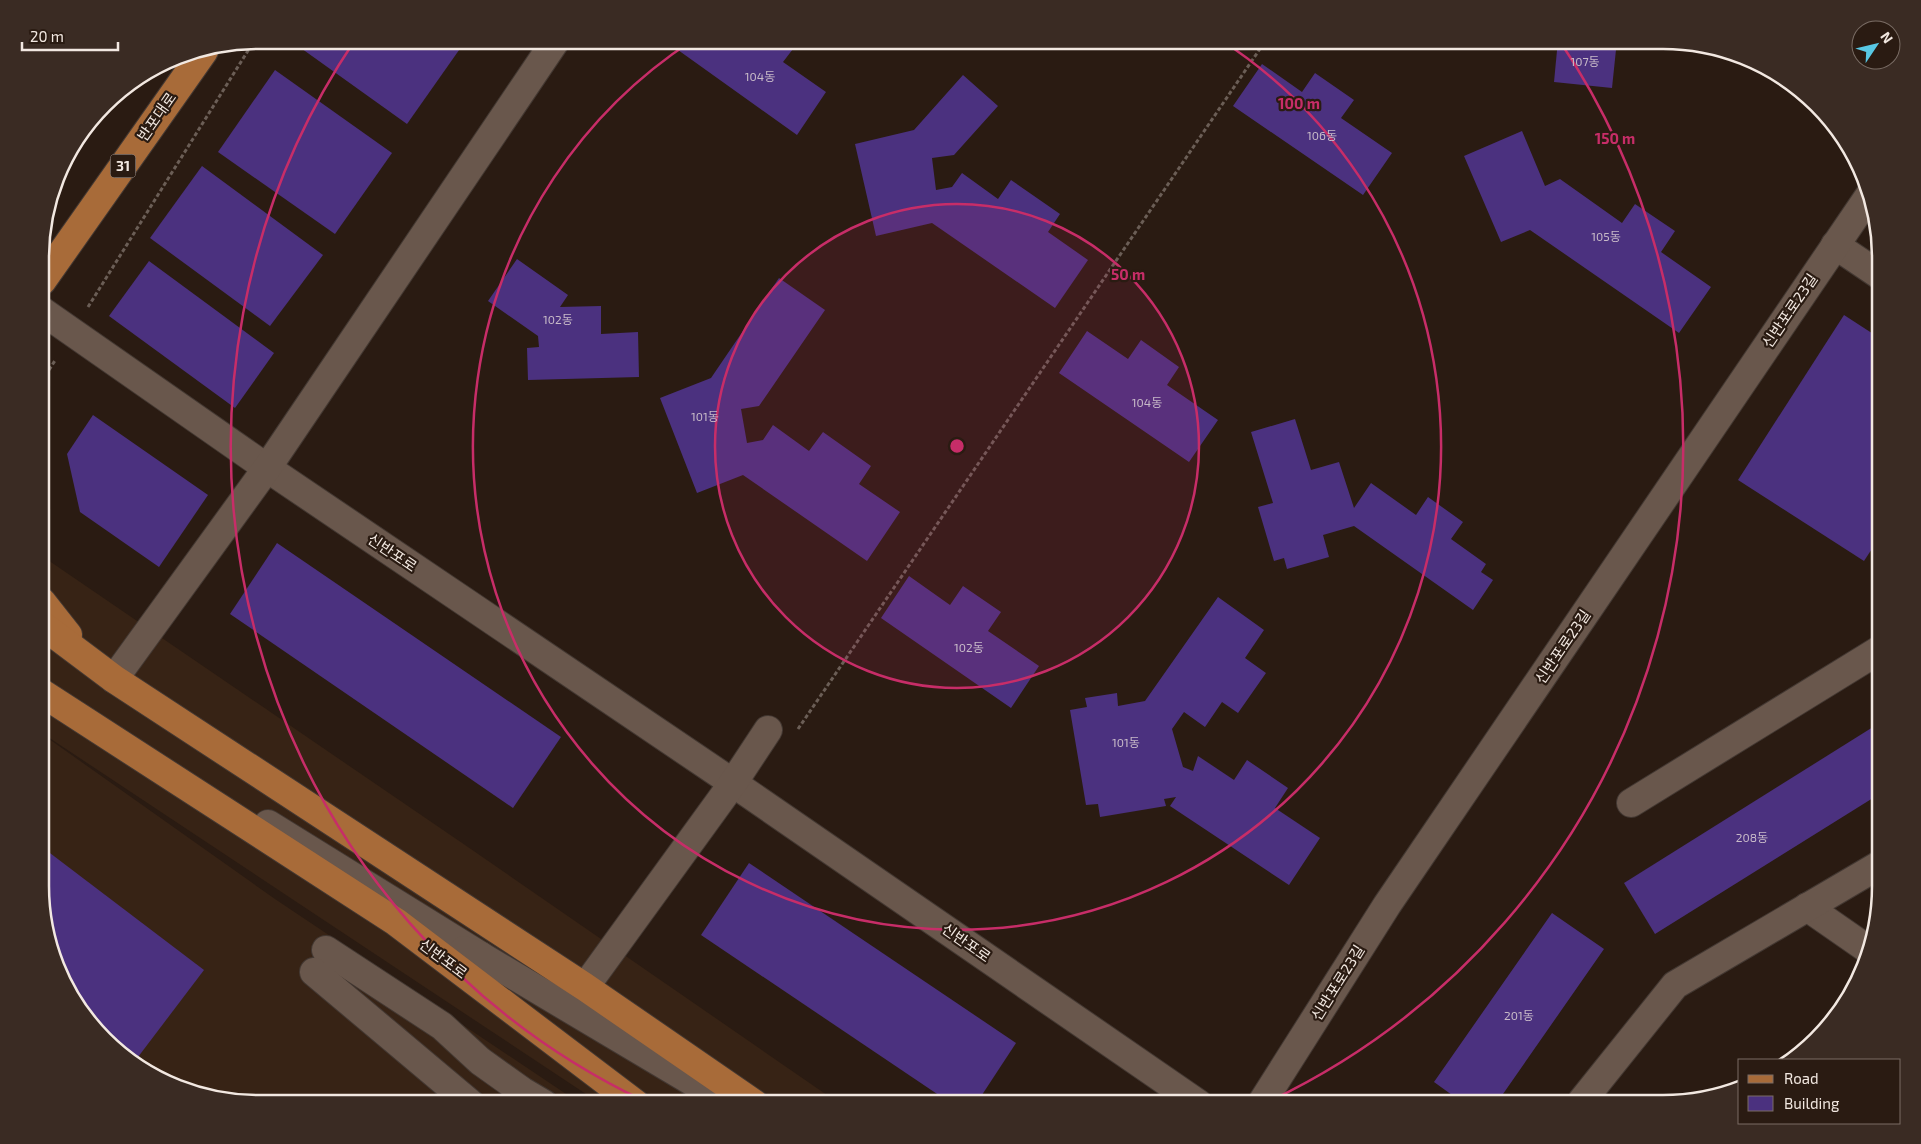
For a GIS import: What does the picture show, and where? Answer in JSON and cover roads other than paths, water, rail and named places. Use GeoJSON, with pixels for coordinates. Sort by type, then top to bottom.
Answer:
{"type":"FeatureCollection","features":[{"type":"Feature","properties":{"kind":"main road","name":"반포대로"},"geometry":{"type":"LineString","coordinates":[[49,271],[200,57]]}},
{"type":"Feature","properties":{"kind":"main road"},"geometry":{"type":"LineString","coordinates":[[49,610],[90,660]]}},
{"type":"Feature","properties":{"kind":"main road"},"geometry":{"type":"LineString","coordinates":[[49,630],[114,679],[585,987],[742,1095]]}},
{"type":"Feature","properties":{"kind":"main road","name":"신반포로"},"geometry":{"type":"LineString","coordinates":[[49,698],[396,922],[624,1095]]}},
{"type":"Feature","properties":{"kind":"street"},"geometry":{"type":"LineString","coordinates":[[114,679],[267,468],[549,49]]}},
{"type":"Feature","properties":{"kind":"street","name":"신반포로23길"},"geometry":{"type":"LineString","coordinates":[[1267,1095],[1393,897],[1864,202]]}},
{"type":"Feature","properties":{"kind":"street"},"geometry":{"type":"LineString","coordinates":[[1835,245],[1872,270]]}},
{"type":"Feature","properties":{"kind":"street"},"geometry":{"type":"LineString","coordinates":[[49,316],[267,468]]}},
{"type":"Feature","properties":{"kind":"street","name":"신반포로"},"geometry":{"type":"LineString","coordinates":[[267,468],[733,783],[1186,1095]]}},
{"type":"Feature","properties":{"kind":"street"},"geometry":{"type":"LineString","coordinates":[[1631,803],[1872,654]]}},
{"type":"Feature","properties":{"kind":"street"},"geometry":{"type":"LineString","coordinates":[[49,686],[481,956],[714,1095]]}},
{"type":"Feature","properties":{"kind":"street"},"geometry":{"type":"LineString","coordinates":[[585,987],[733,783],[763,738]]}},
{"type":"Feature","properties":{"kind":"street"},"geometry":{"type":"LineString","coordinates":[[1587,1095],[1675,985],[1872,869]]}},
{"type":"Feature","properties":{"kind":"street"},"geometry":{"type":"LineString","coordinates":[[1807,907],[1863,946]]}},
{"type":"Feature","properties":{"kind":"street"},"geometry":{"type":"LineString","coordinates":[[396,922],[481,956]]}},
{"type":"Feature","properties":{"kind":"street"},"geometry":{"type":"LineString","coordinates":[[320,961],[461,1095]]}},
{"type":"Feature","properties":{"kind":"street"},"geometry":{"type":"LineString","coordinates":[[320,961],[432,1042],[469,1077],[494,1095]]}},
{"type":"Feature","properties":{"kind":"street"},"geometry":{"type":"LineString","coordinates":[[320,961],[442,1026],[480,1061],[529,1095]]}}]}
